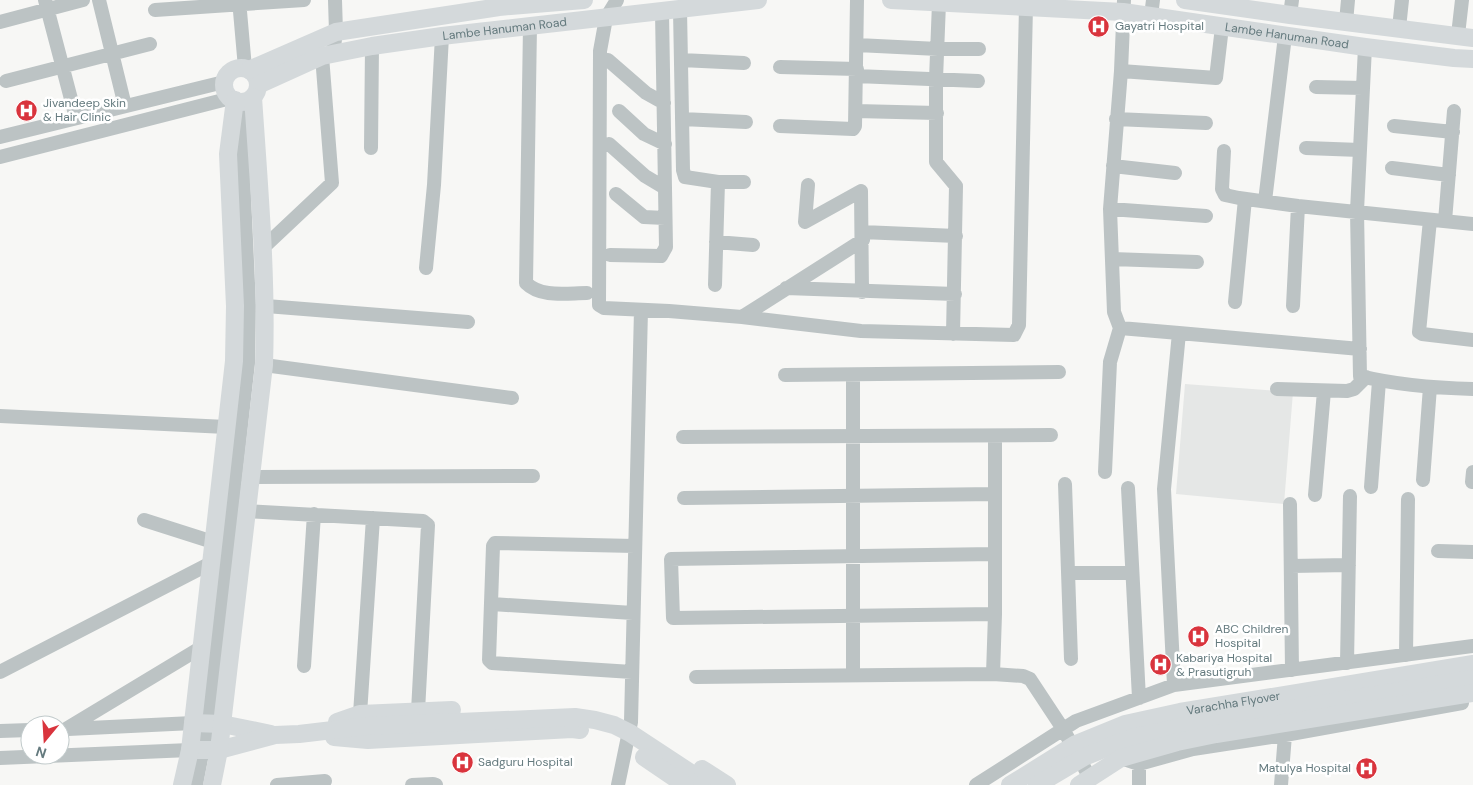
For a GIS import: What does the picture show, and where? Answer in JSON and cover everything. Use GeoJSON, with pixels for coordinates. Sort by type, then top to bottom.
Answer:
{"type":"FeatureCollection","features":[{"type":"Feature","properties":{"kind":"main road","name":"Lambe Hanuman Road"},"geometry":{"type":"LineString","coordinates":[[247,69],[336,32],[499,7],[584,0]]}},
{"type":"Feature","properties":{"kind":"main road","name":"Lambe Hanuman Road"},"geometry":{"type":"LineString","coordinates":[[244,96],[327,55],[372,46],[442,36],[758,0]]}},
{"type":"Feature","properties":{"kind":"main road","name":"Lambe Hanuman Road"},"geometry":{"type":"LineString","coordinates":[[891,0],[1026,6],[1084,5],[1152,8],[1222,27],[1364,47],[1473,59]]}},
{"type":"Feature","properties":{"kind":"main road","name":"Lambe Hanuman Road"},"geometry":{"type":"LineString","coordinates":[[1185,0],[1291,8],[1346,22],[1466,36]]}},
{"type":"Feature","properties":{"kind":"main road"},"geometry":{"type":"LineString","coordinates":[[182,785],[204,750],[208,723],[202,647],[234,362],[235,306],[228,154],[244,96],[256,76],[247,69],[232,70],[224,82],[225,91],[244,96]]}},
{"type":"Feature","properties":{"kind":"main road"},"geometry":{"type":"LineString","coordinates":[[212,785],[204,750],[247,511],[264,365],[266,306],[264,247],[244,96]]}},
{"type":"Feature","properties":{"kind":"main road","name":"Varachha Flyover"},"geometry":{"type":"LineString","coordinates":[[1035,777],[1076,744],[1125,724],[1180,712],[1473,664]]}},
{"type":"Feature","properties":{"kind":"main road","name":"Varachha Flyover"},"geometry":{"type":"LineString","coordinates":[[1010,785],[1035,777],[1131,738],[1181,727],[1473,679]]}},
{"type":"Feature","properties":{"kind":"main road"},"geometry":{"type":"LineString","coordinates":[[1084,782],[1121,758],[1178,742],[1216,734],[1473,693]]}},
{"type":"Feature","properties":{"kind":"main road"},"geometry":{"type":"LineString","coordinates":[[299,734],[360,714],[552,706],[578,707],[616,715],[631,722],[726,785]]}},
{"type":"Feature","properties":{"kind":"main road"},"geometry":{"type":"LineString","coordinates":[[204,750],[275,735],[367,726],[575,717],[614,725],[630,733],[709,785]]}},
{"type":"Feature","properties":{"kind":"main road"},"geometry":{"type":"LineString","coordinates":[[208,723],[275,735]]}},
{"type":"Feature","properties":{"kind":"main road"},"geometry":{"type":"LineString","coordinates":[[299,734],[368,740],[572,729],[592,731],[626,743],[676,782]]}},
{"type":"Feature","properties":{"kind":"main road"},"geometry":{"type":"LineString","coordinates":[[1004,785],[1035,777]]}},
{"type":"Feature","properties":{"kind":"street"},"geometry":{"type":"LineString","coordinates":[[0,22],[46,5],[83,0]]}},
{"type":"Feature","properties":{"kind":"street"},"geometry":{"type":"LineString","coordinates":[[99,0],[125,106]]}},
{"type":"Feature","properties":{"kind":"street"},"geometry":{"type":"LineString","coordinates":[[155,10],[239,2],[304,0]]}},
{"type":"Feature","properties":{"kind":"street"},"geometry":{"type":"LineString","coordinates":[[264,247],[332,183],[327,55],[336,32],[335,0]]}},
{"type":"Feature","properties":{"kind":"street"},"geometry":{"type":"LineString","coordinates":[[617,0],[606,18],[600,51],[599,305],[604,308],[742,317],[861,331],[1014,335],[1019,325],[1026,6]]}},
{"type":"Feature","properties":{"kind":"street"},"geometry":{"type":"LineString","coordinates":[[780,126],[853,129],[855,126],[857,0]]}},
{"type":"Feature","properties":{"kind":"street"},"geometry":{"type":"LineString","coordinates":[[1346,22],[1348,0]]}},
{"type":"Feature","properties":{"kind":"street"},"geometry":{"type":"LineString","coordinates":[[1399,28],[1402,0]]}},
{"type":"Feature","properties":{"kind":"street"},"geometry":{"type":"LineString","coordinates":[[1462,0],[1466,36]]}},
{"type":"Feature","properties":{"kind":"street"},"geometry":{"type":"LineString","coordinates":[[239,2],[247,69]]}},
{"type":"Feature","properties":{"kind":"street"},"geometry":{"type":"LineString","coordinates":[[939,3],[936,79],[936,162],[956,186],[953,334]]}},
{"type":"Feature","properties":{"kind":"street"},"geometry":{"type":"LineString","coordinates":[[46,5],[76,118]]}},
{"type":"Feature","properties":{"kind":"street"},"geometry":{"type":"LineString","coordinates":[[1105,472],[1110,362],[1120,328],[1114,312],[1110,209],[1124,6]]}},
{"type":"Feature","properties":{"kind":"street"},"geometry":{"type":"LineString","coordinates":[[671,11],[681,60],[683,170],[685,177],[718,182],[744,182]]}},
{"type":"Feature","properties":{"kind":"street"},"geometry":{"type":"LineString","coordinates":[[610,255],[662,256],[666,248],[664,103],[671,11]]}},
{"type":"Feature","properties":{"kind":"street"},"geometry":{"type":"LineString","coordinates":[[530,26],[526,283],[544,293],[587,293]]}},
{"type":"Feature","properties":{"kind":"street"},"geometry":{"type":"LineString","coordinates":[[1121,71],[1216,78],[1222,27]]}},
{"type":"Feature","properties":{"kind":"street"},"geometry":{"type":"LineString","coordinates":[[426,268],[434,185],[442,36]]}},
{"type":"Feature","properties":{"kind":"street"},"geometry":{"type":"LineString","coordinates":[[1264,201],[1284,36]]}},
{"type":"Feature","properties":{"kind":"street"},"geometry":{"type":"LineString","coordinates":[[6,81],[150,44]]}},
{"type":"Feature","properties":{"kind":"street"},"geometry":{"type":"LineString","coordinates":[[857,45],[979,49]]}},
{"type":"Feature","properties":{"kind":"street"},"geometry":{"type":"LineString","coordinates":[[371,148],[372,46]]}},
{"type":"Feature","properties":{"kind":"street"},"geometry":{"type":"LineString","coordinates":[[1364,47],[1357,211],[1360,376],[1430,387],[1473,389]]}},
{"type":"Feature","properties":{"kind":"street"},"geometry":{"type":"LineString","coordinates":[[608,60],[646,94],[664,103]]}},
{"type":"Feature","properties":{"kind":"street"},"geometry":{"type":"LineString","coordinates":[[681,60],[744,63]]}},
{"type":"Feature","properties":{"kind":"street"},"geometry":{"type":"LineString","coordinates":[[780,67],[978,81]]}},
{"type":"Feature","properties":{"kind":"street"},"geometry":{"type":"LineString","coordinates":[[0,137],[224,82]]}},
{"type":"Feature","properties":{"kind":"street"},"geometry":{"type":"LineString","coordinates":[[1316,87],[1363,88]]}},
{"type":"Feature","properties":{"kind":"street"},"geometry":{"type":"LineString","coordinates":[[70,730],[208,723],[248,363],[249,305],[242,152],[244,96]]}},
{"type":"Feature","properties":{"kind":"street","name":"Lambe Hanuman Road"},"geometry":{"type":"LineString","coordinates":[[0,157],[244,96]]}},
{"type":"Feature","properties":{"kind":"street"},"geometry":{"type":"LineString","coordinates":[[619,111],[644,134],[665,144]]}},
{"type":"Feature","properties":{"kind":"street"},"geometry":{"type":"LineString","coordinates":[[856,111],[937,113]]}},
{"type":"Feature","properties":{"kind":"street"},"geometry":{"type":"LineString","coordinates":[[1445,221],[1454,111]]}},
{"type":"Feature","properties":{"kind":"street"},"geometry":{"type":"LineString","coordinates":[[1116,119],[1206,123]]}},
{"type":"Feature","properties":{"kind":"street"},"geometry":{"type":"LineString","coordinates":[[682,120],[746,122]]}},
{"type":"Feature","properties":{"kind":"street"},"geometry":{"type":"LineString","coordinates":[[1394,126],[1453,132]]}},
{"type":"Feature","properties":{"kind":"street"},"geometry":{"type":"LineString","coordinates":[[609,144],[644,176],[665,188]]}},
{"type":"Feature","properties":{"kind":"street"},"geometry":{"type":"LineString","coordinates":[[1306,148],[1360,150]]}},
{"type":"Feature","properties":{"kind":"street"},"geometry":{"type":"LineString","coordinates":[[1224,151],[1222,192],[1225,195],[1298,206],[1473,224]]}},
{"type":"Feature","properties":{"kind":"street"},"geometry":{"type":"LineString","coordinates":[[1113,166],[1175,173]]}},
{"type":"Feature","properties":{"kind":"street"},"geometry":{"type":"LineString","coordinates":[[1392,168],[1449,175]]}},
{"type":"Feature","properties":{"kind":"street"},"geometry":{"type":"LineString","coordinates":[[715,285],[718,182]]}},
{"type":"Feature","properties":{"kind":"street"},"geometry":{"type":"LineString","coordinates":[[808,185],[805,222],[861,191],[863,236],[862,292]]}},
{"type":"Feature","properties":{"kind":"street"},"geometry":{"type":"LineString","coordinates":[[616,194],[644,217],[666,218]]}},
{"type":"Feature","properties":{"kind":"street"},"geometry":{"type":"LineString","coordinates":[[1235,302],[1245,199]]}},
{"type":"Feature","properties":{"kind":"street"},"geometry":{"type":"LineString","coordinates":[[1293,306],[1298,206]]}},
{"type":"Feature","properties":{"kind":"street"},"geometry":{"type":"LineString","coordinates":[[1110,209],[1206,216]]}},
{"type":"Feature","properties":{"kind":"street"},"geometry":{"type":"LineString","coordinates":[[1430,220],[1420,332],[1422,334],[1473,340]]}},
{"type":"Feature","properties":{"kind":"street"},"geometry":{"type":"LineString","coordinates":[[742,317],[863,236],[956,236]]}},
{"type":"Feature","properties":{"kind":"street"},"geometry":{"type":"LineString","coordinates":[[716,242],[753,245]]}},
{"type":"Feature","properties":{"kind":"street"},"geometry":{"type":"LineString","coordinates":[[1112,259],[1197,262]]}},
{"type":"Feature","properties":{"kind":"street"},"geometry":{"type":"LineString","coordinates":[[786,288],[954,294]]}},
{"type":"Feature","properties":{"kind":"street"},"geometry":{"type":"LineString","coordinates":[[266,306],[468,322]]}},
{"type":"Feature","properties":{"kind":"street"},"geometry":{"type":"LineString","coordinates":[[618,785],[631,722],[641,310]]}},
{"type":"Feature","properties":{"kind":"street"},"geometry":{"type":"LineString","coordinates":[[1120,328],[1360,349]]}},
{"type":"Feature","properties":{"kind":"street"},"geometry":{"type":"LineString","coordinates":[[1174,685],[1164,489],[1179,333]]}},
{"type":"Feature","properties":{"kind":"street"},"geometry":{"type":"LineString","coordinates":[[264,365],[512,398]]}},
{"type":"Feature","properties":{"kind":"street"},"geometry":{"type":"LineString","coordinates":[[785,375],[1059,372]]}},
{"type":"Feature","properties":{"kind":"street"},"geometry":{"type":"LineString","coordinates":[[853,375],[853,675]]}},
{"type":"Feature","properties":{"kind":"street"},"geometry":{"type":"LineString","coordinates":[[1277,389],[1351,390],[1373,379]]}},
{"type":"Feature","properties":{"kind":"street"},"geometry":{"type":"LineString","coordinates":[[1371,487],[1373,379]]}},
{"type":"Feature","properties":{"kind":"street"},"geometry":{"type":"LineString","coordinates":[[1423,480],[1430,387]]}},
{"type":"Feature","properties":{"kind":"street"},"geometry":{"type":"LineString","coordinates":[[1315,495],[1324,391]]}},
{"type":"Feature","properties":{"kind":"street"},"geometry":{"type":"LineString","coordinates":[[0,416],[226,427]]}},
{"type":"Feature","properties":{"kind":"street"},"geometry":{"type":"LineString","coordinates":[[683,437],[1051,435]]}},
{"type":"Feature","properties":{"kind":"street"},"geometry":{"type":"LineString","coordinates":[[993,674],[995,436]]}},
{"type":"Feature","properties":{"kind":"street"},"geometry":{"type":"LineString","coordinates":[[251,477],[533,476]]}},
{"type":"Feature","properties":{"kind":"street"},"geometry":{"type":"LineString","coordinates":[[1065,484],[1071,660]]}},
{"type":"Feature","properties":{"kind":"street"},"geometry":{"type":"LineString","coordinates":[[1128,488],[1139,698]]}},
{"type":"Feature","properties":{"kind":"street"},"geometry":{"type":"LineString","coordinates":[[684,498],[853,494],[995,494]]}},
{"type":"Feature","properties":{"kind":"street"},"geometry":{"type":"LineString","coordinates":[[1346,663],[1350,496]]}},
{"type":"Feature","properties":{"kind":"street"},"geometry":{"type":"LineString","coordinates":[[1406,655],[1408,499]]}},
{"type":"Feature","properties":{"kind":"street"},"geometry":{"type":"LineString","coordinates":[[1290,504],[1292,670]]}},
{"type":"Feature","properties":{"kind":"street"},"geometry":{"type":"LineString","coordinates":[[247,511],[423,521],[428,525],[418,711]]}},
{"type":"Feature","properties":{"kind":"street"},"geometry":{"type":"LineString","coordinates":[[304,666],[314,514]]}},
{"type":"Feature","properties":{"kind":"street"},"geometry":{"type":"LineString","coordinates":[[360,714],[373,518]]}},
{"type":"Feature","properties":{"kind":"street"},"geometry":{"type":"LineString","coordinates":[[144,520],[213,542]]}},
{"type":"Feature","properties":{"kind":"street"},"geometry":{"type":"LineString","coordinates":[[632,672],[491,663],[489,660],[495,543],[635,546]]}},
{"type":"Feature","properties":{"kind":"street"},"geometry":{"type":"LineString","coordinates":[[1438,550],[1473,552]]}},
{"type":"Feature","properties":{"kind":"street"},"geometry":{"type":"LineString","coordinates":[[994,554],[671,559],[673,618],[995,614]]}},
{"type":"Feature","properties":{"kind":"street"},"geometry":{"type":"LineString","coordinates":[[0,672],[211,563]]}},
{"type":"Feature","properties":{"kind":"street"},"geometry":{"type":"LineString","coordinates":[[1291,566],[1348,565]]}},
{"type":"Feature","properties":{"kind":"street"},"geometry":{"type":"LineString","coordinates":[[1068,573],[1132,573]]}},
{"type":"Feature","properties":{"kind":"street"},"geometry":{"type":"LineString","coordinates":[[492,604],[633,613]]}},
{"type":"Feature","properties":{"kind":"street"},"geometry":{"type":"LineString","coordinates":[[976,785],[1076,721],[1174,685],[1473,646]]}},
{"type":"Feature","properties":{"kind":"street"},"geometry":{"type":"LineString","coordinates":[[70,726],[202,647]]}},
{"type":"Feature","properties":{"kind":"street"},"geometry":{"type":"LineString","coordinates":[[696,677],[993,674],[1023,676],[1030,679],[1063,729],[1084,782]]}},
{"type":"Feature","properties":{"kind":"street"},"geometry":{"type":"LineString","coordinates":[[1121,758],[1139,764],[1193,749],[1285,735],[1473,701]]}},
{"type":"Feature","properties":{"kind":"street"},"geometry":{"type":"LineString","coordinates":[[0,731],[20,730]]}},
{"type":"Feature","properties":{"kind":"street"},"geometry":{"type":"LineString","coordinates":[[1281,785],[1285,735]]}},
{"type":"Feature","properties":{"kind":"street"},"geometry":{"type":"LineString","coordinates":[[0,758],[204,750],[196,785]]}},
{"type":"Feature","properties":{"kind":"street"},"geometry":{"type":"LineString","coordinates":[[1139,764],[1139,785]]}},
{"type":"Feature","properties":{"kind":"street"},"geometry":{"type":"LineString","coordinates":[[286,785],[325,781]]}},
{"type":"Feature","properties":{"kind":"street"},"geometry":{"type":"LineString","coordinates":[[412,785],[436,785]]}},
{"type":"Feature","properties":{"kind":"shaded area"},"geometry":{"type":"Polygon","coordinates":[[[1185,384],[1293,392],[1284,504],[1176,494],[1185,384]]]}},
{"type":"Feature","properties":{"kind":"place","name":"Gayatri Hospital"},"geometry":{"type":"Point","coordinates":[1099,26]}},
{"type":"Feature","properties":{"kind":"place","name":"Jivandeep Skin & Hair Clinic"},"geometry":{"type":"Point","coordinates":[27,110]}},
{"type":"Feature","properties":{"kind":"place","name":"ABC Children Hospital"},"geometry":{"type":"Point","coordinates":[1199,636]}},
{"type":"Feature","properties":{"kind":"place","name":"Kabariya Hospital & Prasutigruh"},"geometry":{"type":"Point","coordinates":[1160,665]}},
{"type":"Feature","properties":{"kind":"place","name":"Sadguru Hospital"},"geometry":{"type":"Point","coordinates":[462,762]}},
{"type":"Feature","properties":{"kind":"place","name":"Matulya Hospital"},"geometry":{"type":"Point","coordinates":[1367,768]}}]}
